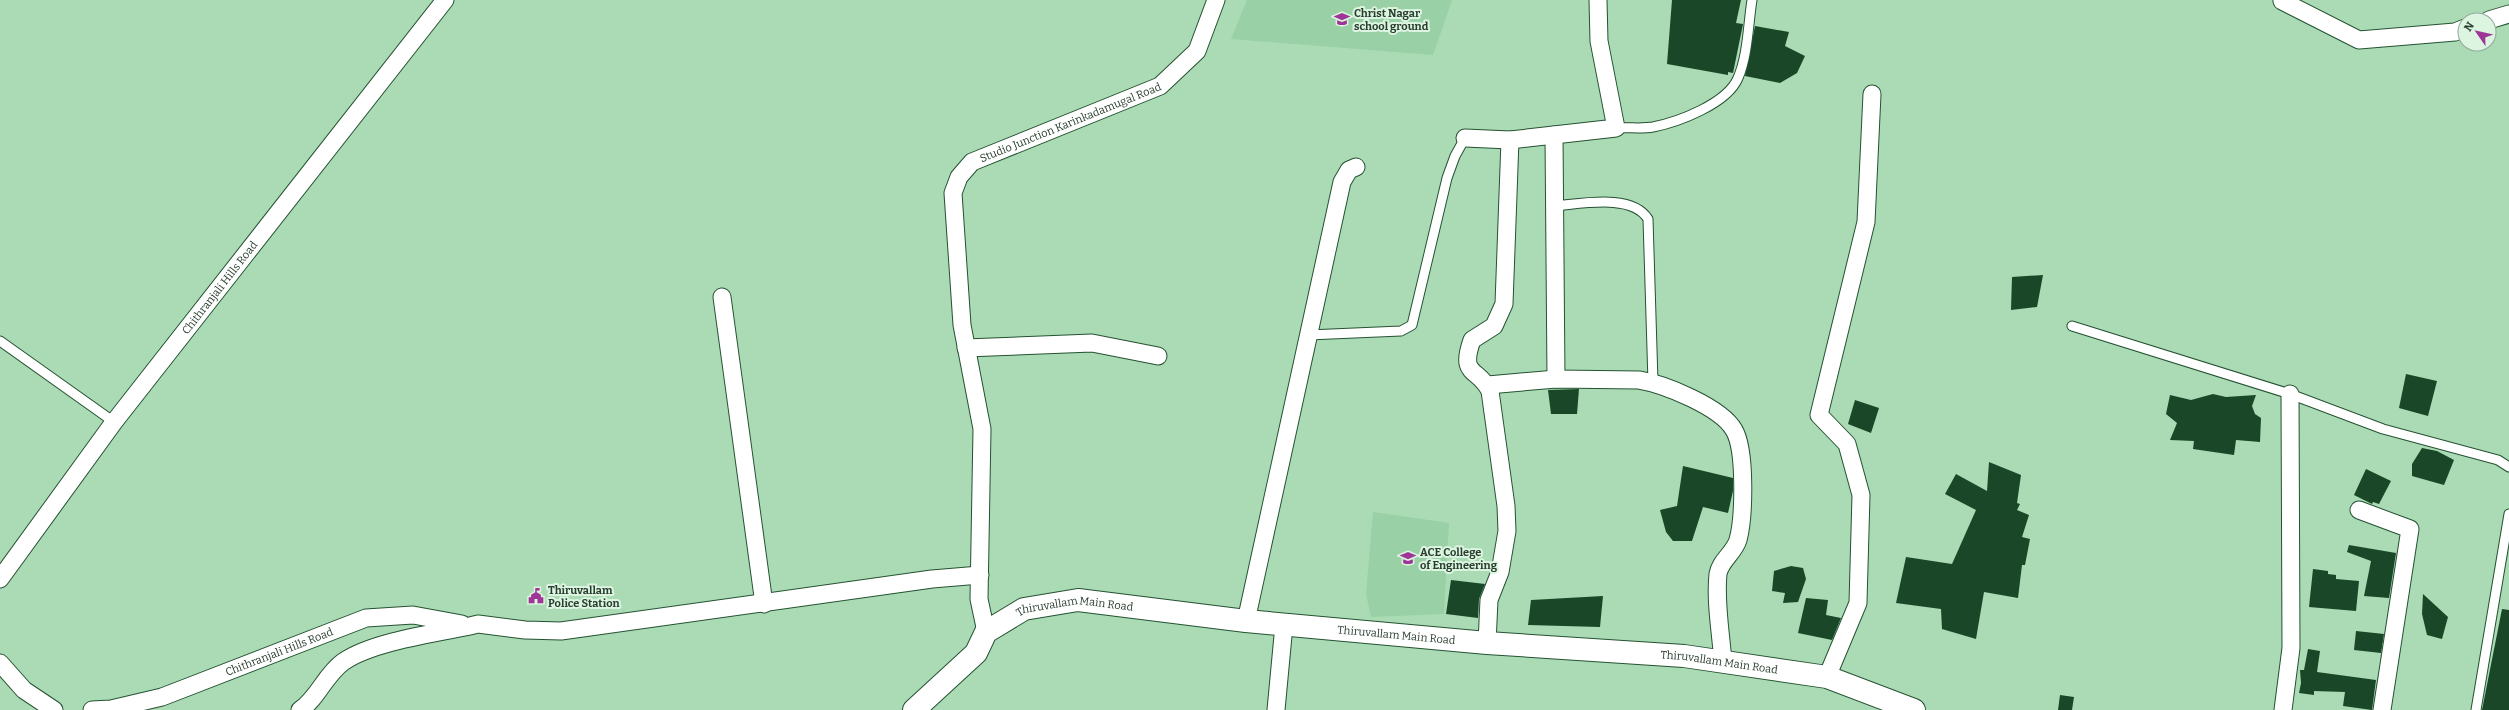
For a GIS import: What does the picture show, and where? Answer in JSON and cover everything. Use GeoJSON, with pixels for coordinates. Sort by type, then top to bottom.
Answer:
{"type":"FeatureCollection","features":[{"type":"Feature","properties":{"kind":"main road","name":"Thiruvallam Main Road"},"geometry":{"type":"LineString","coordinates":[[986,632],[1024,609],[1078,600],[1284,625],[1487,642],[1684,656],[1827,677],[1914,710]]}},
{"type":"Feature","properties":{"kind":"main road"},"geometry":{"type":"LineString","coordinates":[[914,710],[976,653],[986,632]]}},
{"type":"Feature","properties":{"kind":"street","name":"Chithranjali Hills Road"},"geometry":{"type":"LineString","coordinates":[[0,579],[114,422],[445,0]]}},
{"type":"Feature","properties":{"kind":"street","name":"Studio Junction Karinkadamugal Road"},"geometry":{"type":"LineString","coordinates":[[986,632],[979,599],[982,429],[962,326],[953,193],[959,177],[972,162],[992,152],[1160,86],[1197,51],[1216,0]]}},
{"type":"Feature","properties":{"kind":"street"},"geometry":{"type":"LineString","coordinates":[[1465,138],[1510,140],[1616,128],[1599,41],[1598,0]]}},
{"type":"Feature","properties":{"kind":"street"},"geometry":{"type":"LineString","coordinates":[[2282,1],[2359,40],[2457,31]]}},
{"type":"Feature","properties":{"kind":"street"},"geometry":{"type":"LineString","coordinates":[[2497,18],[2509,14]]}},
{"type":"Feature","properties":{"kind":"street"},"geometry":{"type":"LineString","coordinates":[[1827,677],[1858,603],[1861,495],[1847,444],[1819,415],[1866,222],[1872,94]]}},
{"type":"Feature","properties":{"kind":"street"},"geometry":{"type":"LineString","coordinates":[[1554,135],[1556,379]]}},
{"type":"Feature","properties":{"kind":"street"},"geometry":{"type":"LineString","coordinates":[[1487,642],[1490,600],[1500,572],[1507,532],[1506,506],[1490,391],[1488,385],[1471,372],[1468,364],[1472,340],[1494,326],[1504,304],[1510,140]]}},
{"type":"Feature","properties":{"kind":"street"},"geometry":{"type":"LineString","coordinates":[[1246,621],[1342,182],[1349,170],[1356,167]]}},
{"type":"Feature","properties":{"kind":"street"},"geometry":{"type":"LineString","coordinates":[[722,298],[764,604]]}},
{"type":"Feature","properties":{"kind":"street"},"geometry":{"type":"LineString","coordinates":[[966,348],[1092,343],[1158,356]]}},
{"type":"Feature","properties":{"kind":"street"},"geometry":{"type":"LineString","coordinates":[[1488,385],[1556,379],[1619,379],[1653,382],[1694,401],[1728,422],[1735,430],[1740,451],[1743,475],[1740,530],[1737,542],[1718,573],[1723,662]]}},
{"type":"Feature","properties":{"kind":"street"},"geometry":{"type":"LineString","coordinates":[[2283,710],[2291,648],[2290,394]]}},
{"type":"Feature","properties":{"kind":"street"},"geometry":{"type":"LineString","coordinates":[[2359,510],[2410,529],[2382,710]]}},
{"type":"Feature","properties":{"kind":"street"},"geometry":{"type":"LineString","coordinates":[[300,710],[314,697],[331,672],[344,661],[402,640],[478,624],[525,630],[561,631],[764,604],[932,579],[980,575]]}},
{"type":"Feature","properties":{"kind":"street","name":"Chithranjali Hills Road"},"geometry":{"type":"LineString","coordinates":[[92,710],[111,710],[162,697],[366,618],[414,615],[470,626]]}},
{"type":"Feature","properties":{"kind":"street"},"geometry":{"type":"LineString","coordinates":[[1276,710],[1284,625]]}},
{"type":"Feature","properties":{"kind":"street"},"geometry":{"type":"LineString","coordinates":[[0,663],[24,690],[54,710]]}},
{"type":"Feature","properties":{"kind":"lane"},"geometry":{"type":"LineString","coordinates":[[1616,128],[1651,127],[1676,122],[1710,106],[1729,91],[1738,80],[1742,65],[1752,0]]}},
{"type":"Feature","properties":{"kind":"lane"},"geometry":{"type":"LineString","coordinates":[[1308,335],[1401,331],[1412,325],[1447,178],[1455,156],[1465,138]]}},
{"type":"Feature","properties":{"kind":"lane"},"geometry":{"type":"LineString","coordinates":[[1554,206],[1622,202],[1644,212],[1648,219],[1653,382]]}},
{"type":"Feature","properties":{"kind":"lane"},"geometry":{"type":"LineString","coordinates":[[2072,326],[2290,394],[2383,429],[2498,460],[2509,467]]}},
{"type":"Feature","properties":{"kind":"lane"},"geometry":{"type":"LineString","coordinates":[[0,341],[114,422]]}},
{"type":"Feature","properties":{"kind":"lane"},"geometry":{"type":"LineString","coordinates":[[2476,710],[2509,514]]}},
{"type":"Feature","properties":{"kind":"shaded area","name":"Christ Nagar school ground"},"geometry":{"type":"Polygon","coordinates":[[[1247,0],[1452,0],[1433,55],[1231,39],[1247,0]]]}},
{"type":"Feature","properties":{"kind":"shaded area","name":"ACE College of Engineering"},"geometry":{"type":"Polygon","coordinates":[[[1373,512],[1449,523],[1444,614],[1371,617],[1366,594],[1373,512]]]}},
{"type":"Feature","properties":{"kind":"building"},"geometry":{"type":"Polygon","coordinates":[[[1672,0],[1741,0],[1736,23],[1743,24],[1733,73],[1728,72],[1728,75],[1667,64],[1672,0]]]}},
{"type":"Feature","properties":{"kind":"building"},"geometry":{"type":"Polygon","coordinates":[[[1755,26],[1789,32],[1785,46],[1805,56],[1797,73],[1780,83],[1745,76],[1755,26]]]}},
{"type":"Feature","properties":{"kind":"building"},"geometry":{"type":"Polygon","coordinates":[[[2043,275],[2037,307],[2011,310],[2012,277],[2043,275]]]}},
{"type":"Feature","properties":{"kind":"building"},"geometry":{"type":"Polygon","coordinates":[[[2406,374],[2437,381],[2428,416],[2399,408],[2406,374]]]}},
{"type":"Feature","properties":{"kind":"building"},"geometry":{"type":"Polygon","coordinates":[[[1579,389],[1577,414],[1551,414],[1548,390],[1579,389]]]}},
{"type":"Feature","properties":{"kind":"building"},"geometry":{"type":"Polygon","coordinates":[[[2213,394],[2226,397],[2256,395],[2252,406],[2255,414],[2261,418],[2260,442],[2236,440],[2234,455],[2193,449],[2194,441],[2170,440],[2177,423],[2166,414],[2170,395],[2191,400],[2213,394]]]}},
{"type":"Feature","properties":{"kind":"building"},"geometry":{"type":"Polygon","coordinates":[[[1855,400],[1879,408],[1871,433],[1848,424],[1855,400]]]}},
{"type":"Feature","properties":{"kind":"building"},"geometry":{"type":"Polygon","coordinates":[[[2422,448],[2437,451],[2454,460],[2444,485],[2412,476],[2412,464],[2422,448]]]}},
{"type":"Feature","properties":{"kind":"building"},"geometry":{"type":"Polygon","coordinates":[[[1989,462],[2021,475],[2017,503],[2020,504],[2017,510],[2029,515],[2022,537],[2030,539],[2025,565],[2022,565],[2018,598],[1984,592],[1976,639],[1942,629],[1941,609],[1896,603],[1906,557],[1952,564],[1976,510],[1945,494],[1956,474],[1987,491],[1989,462]]]}},
{"type":"Feature","properties":{"kind":"building"},"geometry":{"type":"Polygon","coordinates":[[[1683,466],[1733,478],[1733,491],[1728,513],[1703,507],[1692,541],[1673,541],[1666,532],[1660,510],[1677,506],[1683,466]]]}},
{"type":"Feature","properties":{"kind":"building"},"geometry":{"type":"Polygon","coordinates":[[[2366,469],[2391,481],[2379,504],[2373,502],[2372,504],[2354,495],[2366,469]]]}},
{"type":"Feature","properties":{"kind":"building"},"geometry":{"type":"Polygon","coordinates":[[[2349,545],[2396,553],[2389,598],[2364,596],[2371,561],[2347,552],[2349,545]]]}},
{"type":"Feature","properties":{"kind":"building"},"geometry":{"type":"Polygon","coordinates":[[[1791,566],[1803,568],[1806,579],[1798,602],[1783,603],[1785,593],[1772,591],[1774,571],[1791,566]]]}},
{"type":"Feature","properties":{"kind":"building"},"geometry":{"type":"Polygon","coordinates":[[[2313,569],[2328,571],[2328,574],[2336,575],[2336,579],[2359,581],[2356,611],[2309,607],[2313,569]]]}},
{"type":"Feature","properties":{"kind":"building"},"geometry":{"type":"Polygon","coordinates":[[[1451,580],[1485,584],[1479,599],[1478,618],[1446,614],[1451,580]]]}},
{"type":"Feature","properties":{"kind":"building"},"geometry":{"type":"Polygon","coordinates":[[[2423,594],[2448,617],[2442,639],[2427,635],[2422,614],[2423,594]]]}},
{"type":"Feature","properties":{"kind":"building"},"geometry":{"type":"Polygon","coordinates":[[[1603,596],[1600,627],[1528,625],[1531,600],[1603,596]]]}},
{"type":"Feature","properties":{"kind":"building"},"geometry":{"type":"Polygon","coordinates":[[[1806,598],[1828,600],[1826,615],[1841,618],[1832,640],[1798,633],[1806,598]]]}},
{"type":"Feature","properties":{"kind":"building"},"geometry":{"type":"Polygon","coordinates":[[[2502,609],[2509,610],[2509,710],[2482,710],[2502,609]]]}},
{"type":"Feature","properties":{"kind":"building"},"geometry":{"type":"Polygon","coordinates":[[[2356,631],[2384,634],[2381,653],[2354,650],[2356,631]]]}},
{"type":"Feature","properties":{"kind":"building"},"geometry":{"type":"Polygon","coordinates":[[[2308,649],[2320,651],[2317,672],[2376,680],[2372,710],[2343,706],[2345,692],[2314,691],[2314,695],[2299,693],[2301,683],[2300,670],[2304,670],[2308,649]]]}},
{"type":"Feature","properties":{"kind":"building"},"geometry":{"type":"Polygon","coordinates":[[[2060,695],[2074,697],[2072,710],[2058,710],[2060,695]]]}},
{"type":"Feature","properties":{"kind":"place","name":"Christ Nagar school ground"},"geometry":{"type":"Point","coordinates":[1342,19]}},
{"type":"Feature","properties":{"kind":"place","name":"ACE College of Engineering"},"geometry":{"type":"Point","coordinates":[1408,558]}},
{"type":"Feature","properties":{"kind":"place","name":"Thiruvallam Police Station"},"geometry":{"type":"Point","coordinates":[536,596]}}]}
